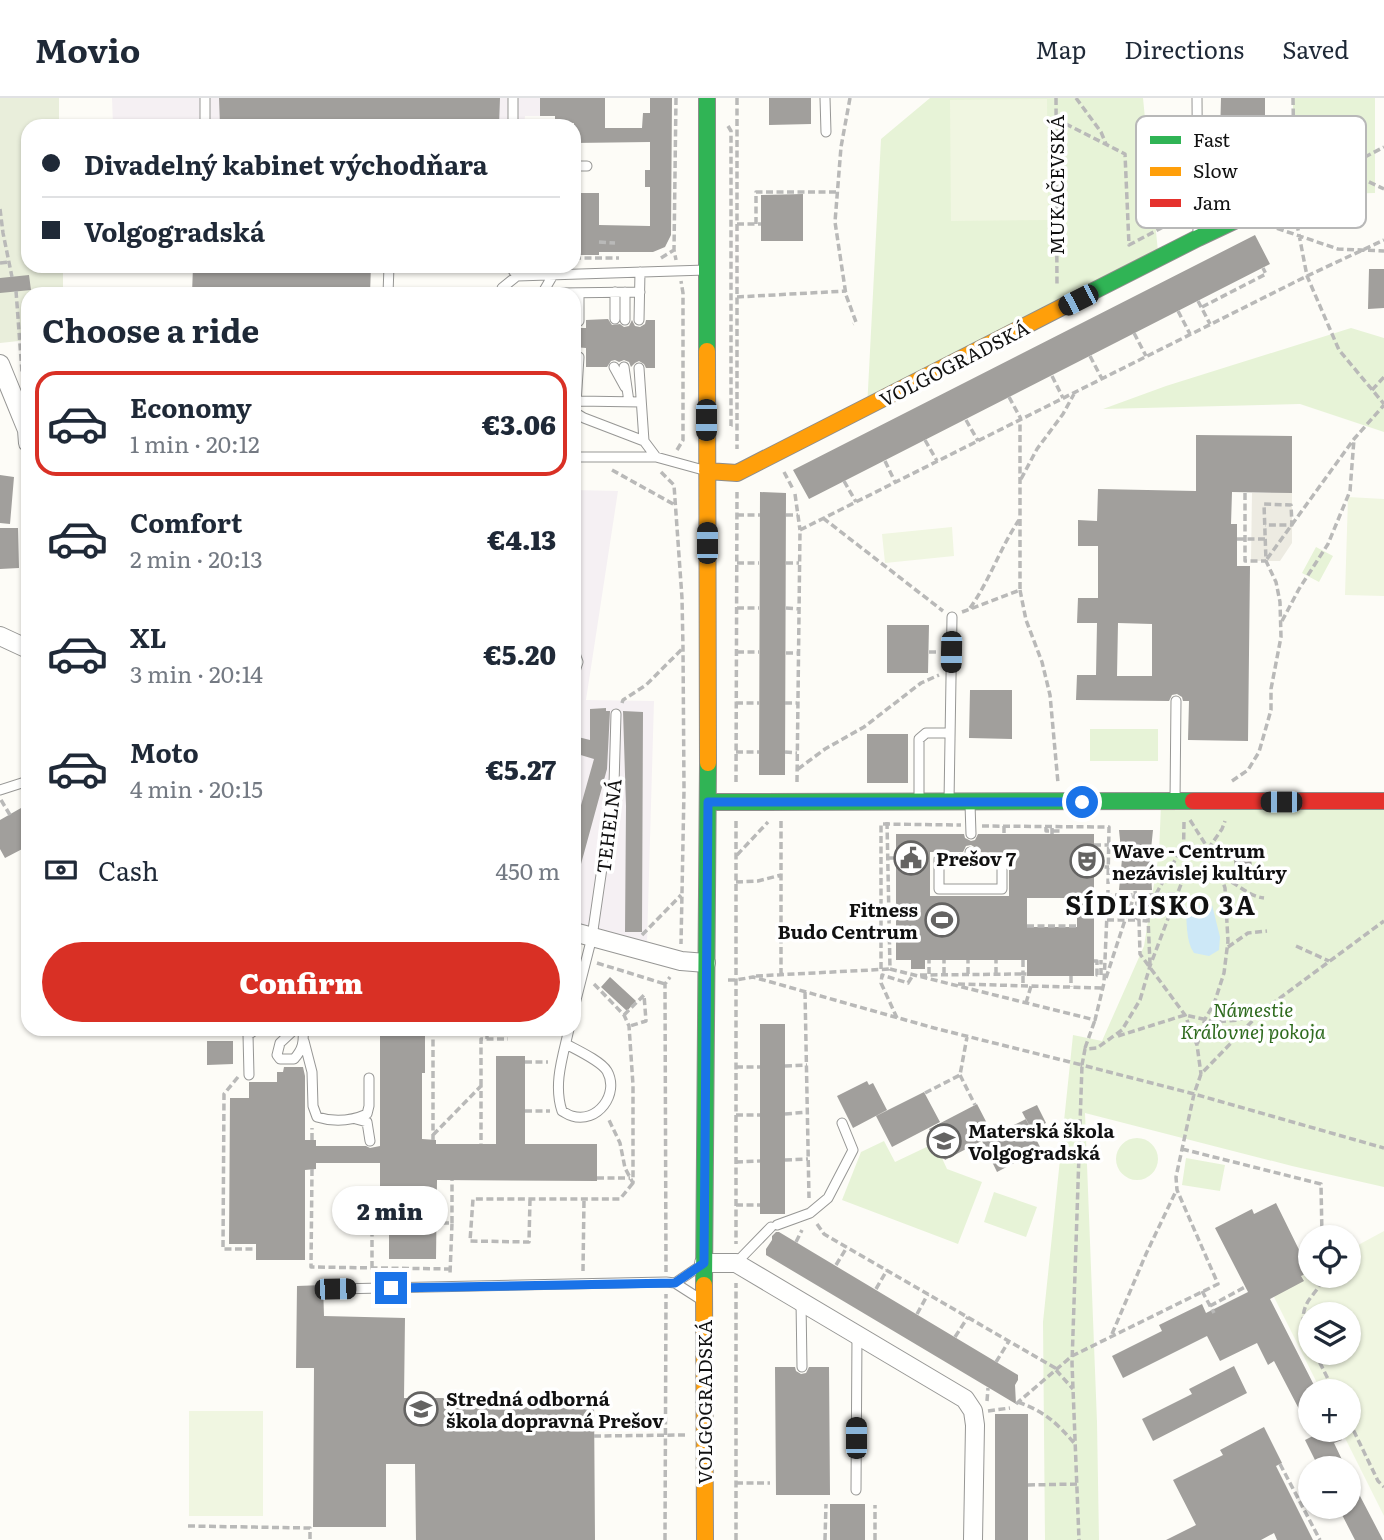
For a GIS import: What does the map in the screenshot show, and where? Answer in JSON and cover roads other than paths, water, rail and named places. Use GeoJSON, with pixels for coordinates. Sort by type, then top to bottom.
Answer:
{"type":"FeatureCollection","features":[{"type":"Feature","properties":{"kind":"street","name":"VOLGOGRADSKÁ"},"geometry":{"type":"LineString","coordinates":[[705,1540],[707,98]]}},
{"type":"Feature","properties":{"kind":"street","name":"VOLGOGRADSKÁ"},"geometry":{"type":"LineString","coordinates":[[707,471],[737,473],[1219,228]]}},
{"type":"Feature","properties":{"kind":"street"},"geometry":{"type":"LineString","coordinates":[[0,364],[21,415]]}},
{"type":"Feature","properties":{"kind":"street"},"geometry":{"type":"LineString","coordinates":[[0,636],[21,646]]}},
{"type":"Feature","properties":{"kind":"street"},"geometry":{"type":"LineString","coordinates":[[708,802],[1384,801]]}},
{"type":"Feature","properties":{"kind":"street"},"geometry":{"type":"LineString","coordinates":[[581,934],[681,961],[706,963]]}},
{"type":"Feature","properties":{"kind":"street"},"geometry":{"type":"LineString","coordinates":[[704,1263],[736,1263],[965,1399],[973,1411],[975,1425],[973,1540]]}},
{"type":"Feature","properties":{"kind":"lane"},"geometry":{"type":"LineString","coordinates":[[205,98],[205,119]]}},
{"type":"Feature","properties":{"kind":"lane"},"geometry":{"type":"LineString","coordinates":[[513,98],[513,119]]}},
{"type":"Feature","properties":{"kind":"lane"},"geometry":{"type":"LineString","coordinates":[[825,98],[826,132]]}},
{"type":"Feature","properties":{"kind":"lane"},"geometry":{"type":"LineString","coordinates":[[1197,98],[1197,116]]}},
{"type":"Feature","properties":{"kind":"lane"},"geometry":{"type":"LineString","coordinates":[[581,166],[587,166]]}},
{"type":"Feature","properties":{"kind":"lane"},"geometry":{"type":"LineString","coordinates":[[1198,228],[1198,238]]}},
{"type":"Feature","properties":{"kind":"lane"},"geometry":{"type":"LineString","coordinates":[[581,272],[706,270]]}},
{"type":"Feature","properties":{"kind":"lane"},"geometry":{"type":"LineString","coordinates":[[639,320],[640,272]]}},
{"type":"Feature","properties":{"kind":"lane"},"geometry":{"type":"LineString","coordinates":[[503,287],[517,276],[546,273]]}},
{"type":"Feature","properties":{"kind":"lane"},"geometry":{"type":"LineString","coordinates":[[615,292],[620,319],[625,292]]}},
{"type":"Feature","properties":{"kind":"lane"},"geometry":{"type":"LineString","coordinates":[[581,293],[640,292]]}},
{"type":"Feature","properties":{"kind":"lane"},"geometry":{"type":"LineString","coordinates":[[619,367],[629,398]]}},
{"type":"Feature","properties":{"kind":"lane"},"geometry":{"type":"LineString","coordinates":[[639,368],[644,442]]}},
{"type":"Feature","properties":{"kind":"lane"},"geometry":{"type":"LineString","coordinates":[[581,406],[629,398],[642,402]]}},
{"type":"Feature","properties":{"kind":"lane"},"geometry":{"type":"LineString","coordinates":[[581,414],[584,418],[644,442],[656,457]]}},
{"type":"Feature","properties":{"kind":"lane","name":"VOLGOGRADSKÁ"},"geometry":{"type":"LineString","coordinates":[[581,457],[656,457],[707,471]]}},
{"type":"Feature","properties":{"kind":"lane"},"geometry":{"type":"LineString","coordinates":[[949,802],[951,617]]}},
{"type":"Feature","properties":{"kind":"lane"},"geometry":{"type":"LineString","coordinates":[[1176,701],[1181,803]]}},
{"type":"Feature","properties":{"kind":"lane","name":"TEHELNÁ"},"geometry":{"type":"LineString","coordinates":[[581,967],[592,937],[614,785],[617,714]]}},
{"type":"Feature","properties":{"kind":"lane"},"geometry":{"type":"LineString","coordinates":[[919,802],[919,739],[926,733],[950,733]]}},
{"type":"Feature","properties":{"kind":"lane"},"geometry":{"type":"LineString","coordinates":[[0,790],[21,783]]}},
{"type":"Feature","properties":{"kind":"lane"},"geometry":{"type":"LineString","coordinates":[[970,802],[971,830]]}},
{"type":"Feature","properties":{"kind":"lane"},"geometry":{"type":"LineString","coordinates":[[970,856],[1002,859],[1002,889],[939,889],[939,859],[970,856]]}},
{"type":"Feature","properties":{"kind":"lane"},"geometry":{"type":"LineString","coordinates":[[248,1036],[249,1070]]}},
{"type":"Feature","properties":{"kind":"lane"},"geometry":{"type":"LineString","coordinates":[[288,1036],[280,1043],[277,1055],[280,1059],[294,1059],[300,1053],[304,1041]]}},
{"type":"Feature","properties":{"kind":"lane"},"geometry":{"type":"LineString","coordinates":[[304,1036],[312,1072],[313,1106],[317,1117],[344,1120],[367,1118]]}},
{"type":"Feature","properties":{"kind":"lane"},"geometry":{"type":"LineString","coordinates":[[566,1044],[606,1070],[610,1081],[610,1094],[605,1105],[595,1113],[581,1117],[562,1111],[558,1090],[559,1078],[568,1036]]}},
{"type":"Feature","properties":{"kind":"lane"},"geometry":{"type":"LineString","coordinates":[[369,1078],[367,1118],[370,1142]]}},
{"type":"Feature","properties":{"kind":"lane"},"geometry":{"type":"LineString","coordinates":[[736,1263],[774,1226],[810,1213],[828,1198],[853,1150],[842,1123]]}},
{"type":"Feature","properties":{"kind":"lane"},"geometry":{"type":"LineString","coordinates":[[335,1289],[670,1282],[704,1263]]}},
{"type":"Feature","properties":{"kind":"lane"},"geometry":{"type":"LineString","coordinates":[[670,1282],[704,1302]]}},
{"type":"Feature","properties":{"kind":"lane"},"geometry":{"type":"LineString","coordinates":[[801,1302],[802,1367]]}},
{"type":"Feature","properties":{"kind":"lane"},"geometry":{"type":"LineString","coordinates":[[856,1490],[857,1335]]}},
{"type":"Feature","properties":{"kind":"water"},"geometry":{"type":"Polygon","coordinates":[[[1212,905],[1220,937],[1219,950],[1209,956],[1194,953],[1189,943],[1185,908],[1212,905]]]}},
{"type":"Feature","properties":{"kind":"place","name":"Prešov 7"},"geometry":{"type":"Point","coordinates":[911,858]}},
{"type":"Feature","properties":{"kind":"place","name":"Wave - Centrum nezávislej kultúry"},"geometry":{"type":"Point","coordinates":[1087,861]}},
{"type":"Feature","properties":{"kind":"place","name":"Fitness Budo Centrum"},"geometry":{"type":"Point","coordinates":[942,920]}},
{"type":"Feature","properties":{"kind":"place","name":"Materská škola Volgogradská"},"geometry":{"type":"Point","coordinates":[944,1141]}},
{"type":"Feature","properties":{"kind":"place","name":"Stredná odborná škola dopravná Prešov"},"geometry":{"type":"Point","coordinates":[421,1409]}},
{"type":"Feature","properties":{"kind":"district","name":"SÍDLISKO 3A"},"geometry":{"type":"Point","coordinates":[1161,903]}},
{"type":"Feature","properties":{"kind":"park label","name":"Námestie Kráľovnej pokoja"},"geometry":{"type":"Point","coordinates":[1253,1020]}}]}
